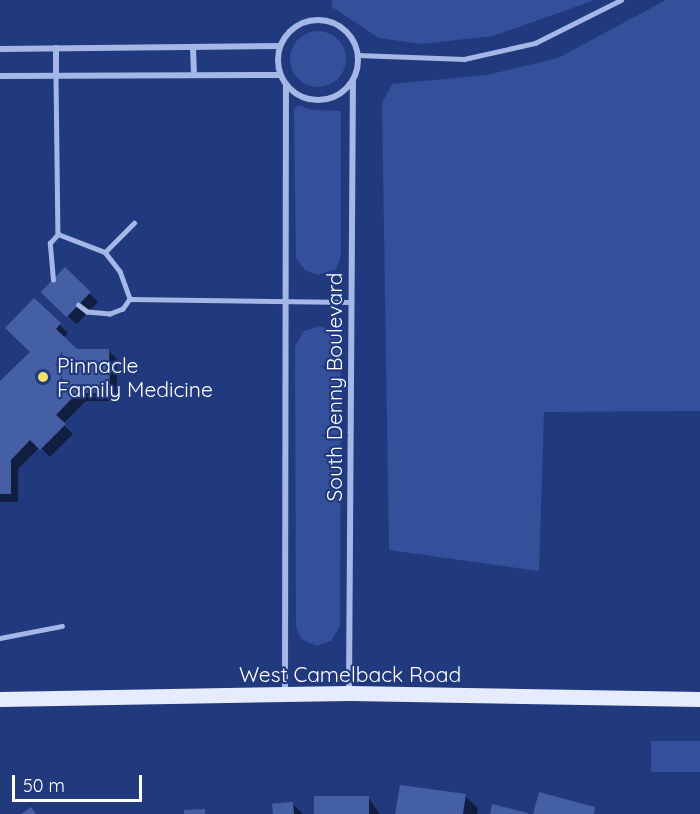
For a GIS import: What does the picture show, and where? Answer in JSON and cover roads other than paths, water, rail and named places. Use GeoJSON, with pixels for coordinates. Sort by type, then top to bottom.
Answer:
{"type":"FeatureCollection","features":[{"type":"Feature","properties":{"kind":"main road","name":"West Camelback Road"},"geometry":{"type":"LineString","coordinates":[[0,699],[349,693],[700,699]]}},
{"type":"Feature","properties":{"kind":"street"},"geometry":{"type":"LineString","coordinates":[[353,81],[344,91],[321,101],[296,94],[286,86],[280,75],[280,46],[297,26],[323,20],[346,32],[358,55]]}},
{"type":"Feature","properties":{"kind":"street"},"geometry":{"type":"LineString","coordinates":[[0,49],[280,46]]}},
{"type":"Feature","properties":{"kind":"street"},"geometry":{"type":"LineString","coordinates":[[193,47],[194,75]]}},
{"type":"Feature","properties":{"kind":"street"},"geometry":{"type":"LineString","coordinates":[[56,48],[56,76]]}},
{"type":"Feature","properties":{"kind":"street","name":"South Denny Boulevard"},"geometry":{"type":"LineString","coordinates":[[349,693],[353,81],[358,55]]}},
{"type":"Feature","properties":{"kind":"street"},"geometry":{"type":"LineString","coordinates":[[0,76],[280,75]]}},
{"type":"Feature","properties":{"kind":"street"},"geometry":{"type":"LineString","coordinates":[[285,695],[286,86]]}},
{"type":"Feature","properties":{"kind":"lane"},"geometry":{"type":"LineString","coordinates":[[358,55],[464,58],[535,43],[621,0]]}},
{"type":"Feature","properties":{"kind":"lane"},"geometry":{"type":"LineString","coordinates":[[53,280],[50,243],[58,234],[56,76]]}},
{"type":"Feature","properties":{"kind":"lane"},"geometry":{"type":"LineString","coordinates":[[105,252],[134,223]]}},
{"type":"Feature","properties":{"kind":"lane"},"geometry":{"type":"LineString","coordinates":[[58,234],[105,252],[120,271],[130,299]]}},
{"type":"Feature","properties":{"kind":"lane"},"geometry":{"type":"LineString","coordinates":[[130,299],[351,302]]}},
{"type":"Feature","properties":{"kind":"lane"},"geometry":{"type":"LineString","coordinates":[[78,305],[87,312],[110,314],[123,309],[130,299]]}},
{"type":"Feature","properties":{"kind":"lane"},"geometry":{"type":"LineString","coordinates":[[0,638],[62,626]]}},
{"type":"Feature","properties":{"kind":"place","name":"Pinnacle Family Medicine"},"geometry":{"type":"Point","coordinates":[43,377]}}]}
